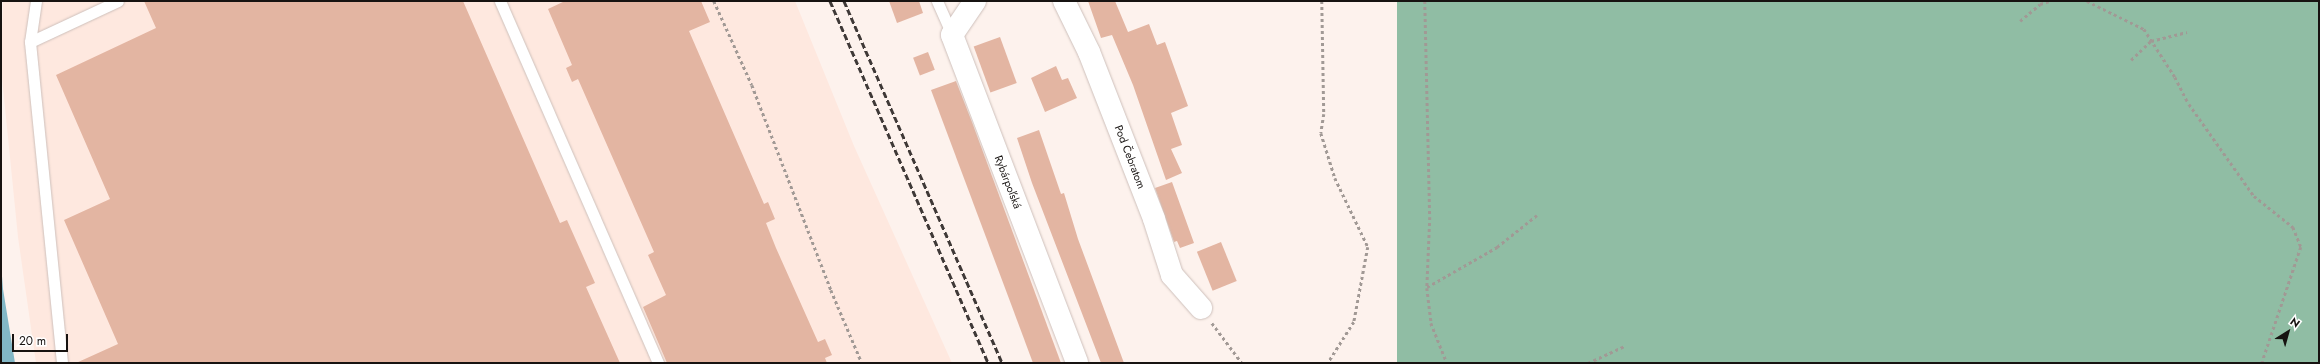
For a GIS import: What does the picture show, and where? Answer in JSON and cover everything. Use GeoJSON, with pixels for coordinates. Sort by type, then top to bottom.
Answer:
{"type":"FeatureCollection","features":[{"type":"Feature","properties":{"kind":"street"},"geometry":{"type":"LineString","coordinates":[[952,35],[975,1]]}},
{"type":"Feature","properties":{"kind":"street","name":"Pod Čebratom"},"geometry":{"type":"LineString","coordinates":[[1064,1],[1089,52],[1154,219],[1172,275],[1201,308]]}},
{"type":"Feature","properties":{"kind":"street","name":"Rybárpoľská"},"geometry":{"type":"LineString","coordinates":[[952,35],[1077,363]]}},
{"type":"Feature","properties":{"kind":"lane"},"geometry":{"type":"LineString","coordinates":[[36,1],[30,42],[62,363]]}},
{"type":"Feature","properties":{"kind":"lane"},"geometry":{"type":"LineString","coordinates":[[30,42],[118,1]]}},
{"type":"Feature","properties":{"kind":"lane"},"geometry":{"type":"LineString","coordinates":[[500,1],[658,363]]}},
{"type":"Feature","properties":{"kind":"lane","name":"Rybárpoľská"},"geometry":{"type":"LineString","coordinates":[[937,1],[952,35]]}},
{"type":"Feature","properties":{"kind":"path"},"geometry":{"type":"LineString","coordinates":[[714,1],[752,85],[831,290],[862,363]]}},
{"type":"Feature","properties":{"kind":"path"},"geometry":{"type":"LineString","coordinates":[[1322,1],[1324,114],[1321,133],[1335,178],[1368,247],[1354,322],[1328,363]]}},
{"type":"Feature","properties":{"kind":"path"},"geometry":{"type":"LineString","coordinates":[[1425,1],[1430,217],[1427,288],[1431,322],[1447,363]]}},
{"type":"Feature","properties":{"kind":"path"},"geometry":{"type":"LineString","coordinates":[[2020,21],[2040,4],[2049,1]]}},
{"type":"Feature","properties":{"kind":"path"},"geometry":{"type":"LineString","coordinates":[[2087,1],[2144,29],[2175,76],[2189,104],[2249,190],[2293,227],[2301,247],[2262,363]]}},
{"type":"Feature","properties":{"kind":"path"},"geometry":{"type":"LineString","coordinates":[[2131,60],[2151,41],[2187,32]]}},
{"type":"Feature","properties":{"kind":"path"},"geometry":{"type":"LineString","coordinates":[[1427,288],[1497,247],[1538,215]]}},
{"type":"Feature","properties":{"kind":"path"},"geometry":{"type":"LineString","coordinates":[[1201,308],[1242,363]]}},
{"type":"Feature","properties":{"kind":"path"},"geometry":{"type":"LineString","coordinates":[[1588,363],[1624,346]]}},
{"type":"Feature","properties":{"kind":"shaded area"},"geometry":{"type":"Polygon","coordinates":[[[3,1],[795,1],[854,146],[952,363],[36,363],[18,237],[1,68],[3,1]]]}},
{"type":"Feature","properties":{"kind":"green space"},"geometry":{"type":"Polygon","coordinates":[[[1397,1],[2319,1],[2319,363],[1397,363],[1397,1]]]}},
{"type":"Feature","properties":{"kind":"water"},"geometry":{"type":"Polygon","coordinates":[[[1,263],[3,289],[15,363],[1,363],[1,263]]]}},
{"type":"Feature","properties":{"kind":"building"},"geometry":{"type":"Polygon","coordinates":[[[144,1],[463,1],[560,223],[567,220],[595,283],[586,287],[620,363],[76,363],[118,344],[64,220],[110,199],[56,75],[156,28],[144,1]]]}},
{"type":"Feature","properties":{"kind":"building"},"geometry":{"type":"Polygon","coordinates":[[[565,1],[701,1],[710,22],[689,31],[764,204],[768,202],[775,219],[766,223],[776,248],[818,342],[825,339],[832,355],[825,358],[827,363],[667,363],[643,307],[666,295],[648,255],[654,252],[578,79],[572,82],[566,68],[572,65],[548,9],[565,1]]]}},
{"type":"Feature","properties":{"kind":"building"},"geometry":{"type":"Polygon","coordinates":[[[889,1],[919,1],[923,13],[897,23],[889,1]]]}},
{"type":"Feature","properties":{"kind":"building"},"geometry":{"type":"Polygon","coordinates":[[[1088,1],[1115,1],[1128,32],[1149,24],[1157,45],[1165,42],[1188,106],[1171,113],[1182,145],[1171,149],[1182,173],[1166,180],[1133,85],[1112,35],[1101,38],[1088,1]]]}},
{"type":"Feature","properties":{"kind":"building"},"geometry":{"type":"Polygon","coordinates":[[[1000,37],[1017,83],[990,93],[974,47],[1000,37]]]}},
{"type":"Feature","properties":{"kind":"building"},"geometry":{"type":"Polygon","coordinates":[[[928,52],[935,70],[920,75],[913,58],[928,52]]]}},
{"type":"Feature","properties":{"kind":"building"},"geometry":{"type":"Polygon","coordinates":[[[1056,66],[1062,80],[1068,78],[1077,98],[1045,112],[1031,78],[1056,66]]]}},
{"type":"Feature","properties":{"kind":"building"},"geometry":{"type":"Polygon","coordinates":[[[956,81],[1061,363],[1033,363],[931,90],[956,81]]]}},
{"type":"Feature","properties":{"kind":"building"},"geometry":{"type":"Polygon","coordinates":[[[1039,130],[1061,194],[1064,193],[1078,239],[1124,363],[1101,363],[1032,183],[1017,138],[1039,130]]]}},
{"type":"Feature","properties":{"kind":"building"},"geometry":{"type":"Polygon","coordinates":[[[1172,182],[1194,243],[1180,248],[1177,241],[1174,242],[1155,188],[1172,182]]]}},
{"type":"Feature","properties":{"kind":"building"},"geometry":{"type":"Polygon","coordinates":[[[1221,242],[1237,281],[1213,291],[1197,252],[1221,242]]]}},
{"type":"Feature","properties":{"kind":"railway"},"geometry":{"type":"LineString","coordinates":[[830,1],[988,363]]}},
{"type":"Feature","properties":{"kind":"railway"},"geometry":{"type":"LineString","coordinates":[[844,1],[1002,363]]}}]}
